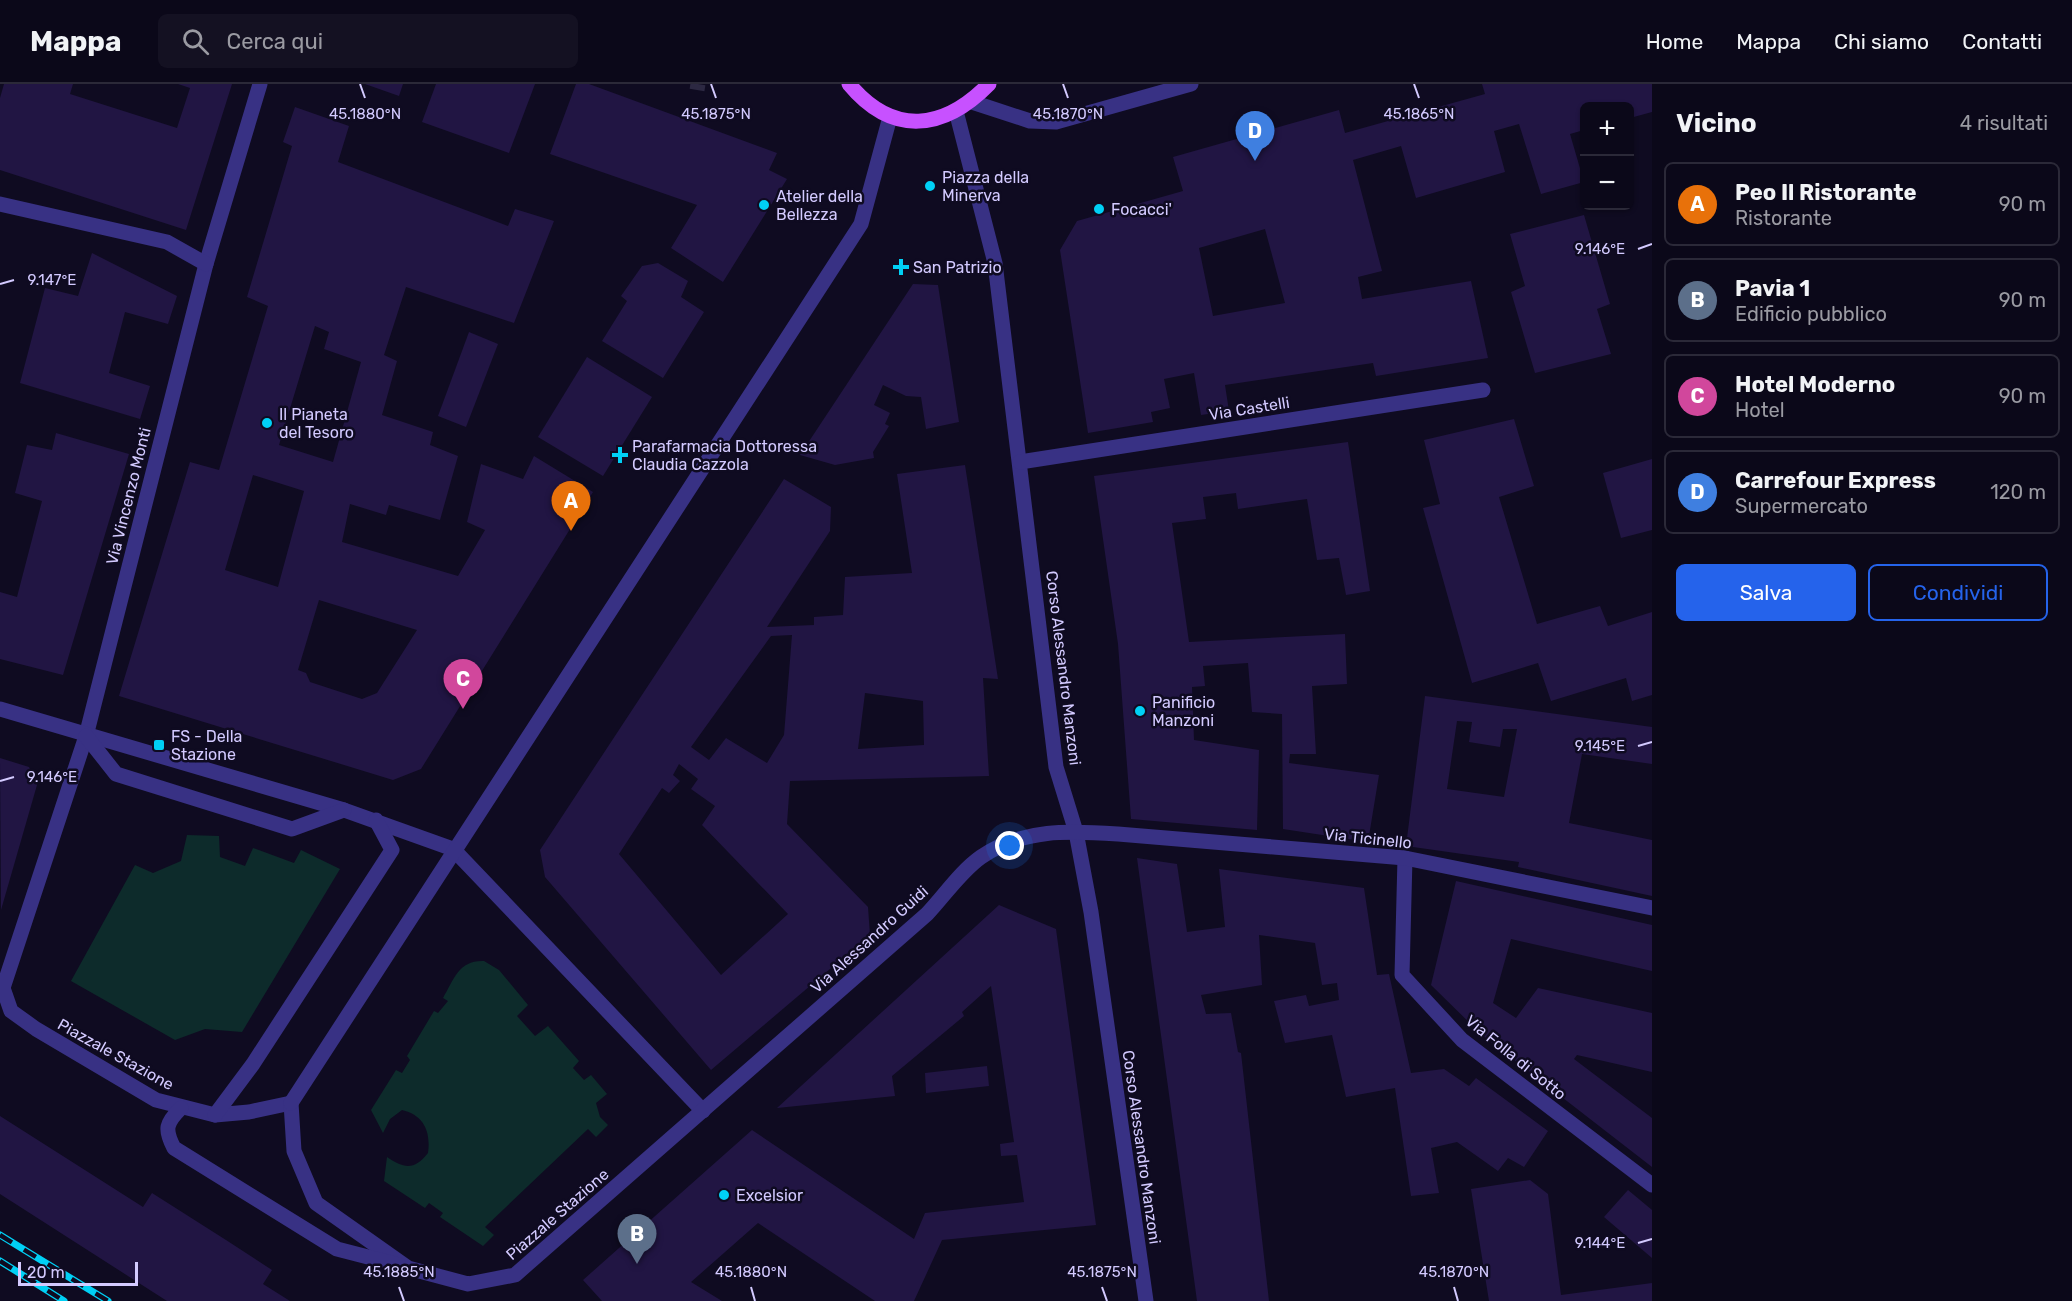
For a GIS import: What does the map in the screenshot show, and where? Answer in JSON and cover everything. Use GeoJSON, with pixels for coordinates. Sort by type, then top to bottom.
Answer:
{"type":"FeatureCollection","features":[{"type":"Feature","properties":{"kind":"main road"},"geometry":{"type":"LineString","coordinates":[[849,84],[861,99],[890,117],[912,123],[935,119],[957,111],[972,102],[989,84]]}},
{"type":"Feature","properties":{"kind":"street","name":"Via Vincenzo Monti"},"geometry":{"type":"LineString","coordinates":[[86,736],[206,264],[260,84]]}},
{"type":"Feature","properties":{"kind":"street"},"geometry":{"type":"LineString","coordinates":[[972,102],[1030,121],[1056,122],[1191,84]]}},
{"type":"Feature","properties":{"kind":"street","name":"Corso Alessandro Manzoni"},"geometry":{"type":"LineString","coordinates":[[957,111],[995,263],[1056,767],[1076,832],[1091,912],[1146,1301]]}},
{"type":"Feature","properties":{"kind":"street"},"geometry":{"type":"LineString","coordinates":[[291,1103],[453,849],[861,224],[890,117]]}},
{"type":"Feature","properties":{"kind":"street"},"geometry":{"type":"LineString","coordinates":[[0,204],[167,242],[206,264]]}},
{"type":"Feature","properties":{"kind":"street","name":"Via Castelli"},"geometry":{"type":"LineString","coordinates":[[1020,462],[1483,390]]}},
{"type":"Feature","properties":{"kind":"street"},"geometry":{"type":"LineString","coordinates":[[0,709],[344,810],[453,849],[703,1111]]}},
{"type":"Feature","properties":{"kind":"street"},"geometry":{"type":"LineString","coordinates":[[86,736],[116,774],[291,829],[344,810]]}},
{"type":"Feature","properties":{"kind":"street","name":"Piazzale Stazione"},"geometry":{"type":"LineString","coordinates":[[86,736],[3,988],[5,1013],[156,1100],[181,1108],[215,1115],[249,1112],[291,1103],[294,1151],[316,1203],[408,1268],[468,1284],[515,1275],[703,1111]]}},
{"type":"Feature","properties":{"kind":"street"},"geometry":{"type":"LineString","coordinates":[[215,1115],[253,1064],[393,850],[376,820]]}},
{"type":"Feature","properties":{"kind":"street","name":"Via Ticinello"},"geometry":{"type":"LineString","coordinates":[[1076,832],[1405,858],[1652,908]]}},
{"type":"Feature","properties":{"kind":"street","name":"Via Alessandro Guidi"},"geometry":{"type":"LineString","coordinates":[[703,1111],[927,914],[980,857],[1023,836],[1076,832]]}},
{"type":"Feature","properties":{"kind":"street","name":"Via Folla di Sotto"},"geometry":{"type":"LineString","coordinates":[[1405,858],[1402,975],[1462,1041],[1652,1185]]}},
{"type":"Feature","properties":{"kind":"street"},"geometry":{"type":"LineString","coordinates":[[181,1108],[170,1119],[167,1135],[174,1148],[337,1249],[408,1268]]}},
{"type":"Feature","properties":{"kind":"green space"},"geometry":{"type":"Polygon","coordinates":[[[187,835],[219,836],[220,857],[245,866],[253,848],[294,863],[301,850],[340,869],[242,1032],[205,1029],[175,1040],[71,981],[135,865],[153,873],[181,861],[187,835]]]}},
{"type":"Feature","properties":{"kind":"green space"},"geometry":{"type":"Polygon","coordinates":[[[484,961],[499,970],[528,1005],[517,1016],[535,1036],[548,1026],[579,1061],[573,1068],[584,1080],[591,1075],[607,1094],[596,1103],[600,1117],[608,1125],[596,1137],[588,1129],[485,1227],[494,1235],[483,1246],[440,1217],[443,1213],[429,1203],[425,1208],[384,1181],[387,1157],[399,1164],[409,1166],[423,1159],[428,1153],[427,1131],[421,1120],[410,1112],[402,1110],[390,1119],[383,1133],[371,1110],[396,1070],[402,1073],[410,1060],[407,1056],[434,1011],[438,1013],[448,1001],[443,998],[458,972],[469,964],[484,961]]]}},
{"type":"Feature","properties":{"kind":"building"},"geometry":{"type":"Polygon","coordinates":[[[4,84],[73,84],[70,94],[177,128],[190,88],[178,84],[232,84],[186,230],[0,170],[0,98],[4,84]]]}},
{"type":"Feature","properties":{"kind":"building"},"geometry":{"type":"Polygon","coordinates":[[[365,84],[403,84],[399,96],[365,84]]]}},
{"type":"Feature","properties":{"kind":"building"},"geometry":{"type":"Polygon","coordinates":[[[436,84],[535,84],[509,153],[422,122],[436,84]]]}},
{"type":"Feature","properties":{"kind":"building"},"geometry":{"type":"Polygon","coordinates":[[[576,84],[589,84],[777,153],[769,170],[787,179],[723,282],[671,248],[697,205],[550,154],[576,84]]]}},
{"type":"Feature","properties":{"kind":"building"},"geometry":{"type":"Polygon","coordinates":[[[1482,84],[1652,84],[1652,112],[1634,117],[1634,102],[1580,102],[1580,131],[1570,134],[1580,168],[1580,183],[1541,194],[1519,124],[1494,131],[1505,172],[1416,198],[1401,146],[1353,160],[1382,271],[1358,277],[1362,299],[1471,281],[1488,358],[1376,376],[1373,363],[1225,385],[1229,411],[1201,415],[1194,373],[1164,379],[1170,408],[1151,412],[1153,422],[1088,433],[1060,250],[1077,221],[1183,191],[1173,157],[1339,110],[1345,133],[1485,94],[1482,84]],[[1265,229],[1199,248],[1213,316],[1285,303],[1265,229]]]}},
{"type":"Feature","properties":{"kind":"building"},"geometry":{"type":"Polygon","coordinates":[[[295,107],[349,126],[338,162],[508,226],[515,209],[554,221],[514,323],[406,287],[384,355],[397,361],[382,415],[433,432],[430,445],[458,456],[440,520],[389,505],[386,515],[350,504],[342,542],[458,576],[485,530],[467,522],[481,464],[523,479],[534,456],[593,492],[421,769],[393,780],[119,696],[190,462],[219,470],[268,306],[247,297],[292,146],[283,142],[295,107]],[[315,326],[279,445],[333,462],[361,362],[324,349],[329,332],[315,326]],[[253,475],[225,570],[278,587],[304,491],[253,475]],[[319,600],[298,670],[306,673],[310,682],[362,699],[377,693],[417,630],[319,600]]]}},
{"type":"Feature","properties":{"kind":"building"},"geometry":{"type":"Polygon","coordinates":[[[1584,215],[1610,304],[1597,309],[1611,354],[1535,373],[1511,292],[1525,286],[1510,234],[1584,215]]]}},
{"type":"Feature","properties":{"kind":"building"},"geometry":{"type":"Polygon","coordinates":[[[92,253],[177,296],[168,324],[125,312],[109,373],[150,386],[140,419],[20,383],[45,288],[78,296],[92,253]]]}},
{"type":"Feature","properties":{"kind":"building"},"geometry":{"type":"Polygon","coordinates":[[[658,263],[688,281],[681,297],[704,312],[663,378],[602,341],[627,301],[621,296],[642,266],[658,263]]]}},
{"type":"Feature","properties":{"kind":"building"},"geometry":{"type":"Polygon","coordinates":[[[913,284],[938,285],[959,422],[926,429],[921,397],[906,396],[883,385],[874,405],[890,413],[885,424],[889,426],[873,452],[874,458],[835,465],[800,455],[913,284]]]}},
{"type":"Feature","properties":{"kind":"building"},"geometry":{"type":"Polygon","coordinates":[[[469,332],[498,344],[466,427],[438,416],[469,332]]]}},
{"type":"Feature","properties":{"kind":"building"},"geometry":{"type":"Polygon","coordinates":[[[587,357],[652,397],[603,476],[538,437],[587,357]]]}},
{"type":"Feature","properties":{"kind":"building"},"geometry":{"type":"Polygon","coordinates":[[[1514,419],[1534,486],[1499,497],[1537,624],[1600,606],[1608,626],[1652,612],[1652,695],[1632,701],[1626,678],[1551,701],[1538,663],[1472,683],[1423,508],[1440,504],[1424,440],[1514,419]]]}},
{"type":"Feature","properties":{"kind":"building"},"geometry":{"type":"Polygon","coordinates":[[[56,433],[129,454],[63,675],[0,659],[0,592],[17,597],[42,501],[15,493],[27,445],[52,450],[56,433]]]}},
{"type":"Feature","properties":{"kind":"building"},"geometry":{"type":"Polygon","coordinates":[[[1348,442],[1370,591],[1346,595],[1339,558],[1317,560],[1307,499],[1238,509],[1236,493],[1203,497],[1206,519],[1172,523],[1189,642],[1345,634],[1347,684],[1312,686],[1316,754],[1290,754],[1289,763],[1379,775],[1368,842],[1283,829],[1282,714],[1252,712],[1248,663],[1203,666],[1205,686],[1192,687],[1194,740],[1259,750],[1257,830],[1131,819],[1118,644],[1094,476],[1348,442]]]}},
{"type":"Feature","properties":{"kind":"building"},"geometry":{"type":"Polygon","coordinates":[[[1652,459],[1652,530],[1621,538],[1603,473],[1652,459]]]}},
{"type":"Feature","properties":{"kind":"building"},"geometry":{"type":"Polygon","coordinates":[[[965,465],[998,679],[983,678],[989,776],[790,781],[787,824],[868,907],[870,935],[711,1070],[545,877],[540,850],[784,479],[831,507],[830,531],[767,627],[814,625],[814,617],[843,615],[845,577],[912,573],[897,474],[965,465]],[[792,635],[771,636],[691,747],[709,760],[726,738],[767,763],[784,735],[792,635]],[[865,693],[858,749],[924,745],[923,701],[865,693]],[[679,764],[673,775],[680,781],[669,793],[662,788],[619,854],[721,975],[788,914],[702,825],[715,806],[691,789],[698,779],[679,764]]]}},
{"type":"Feature","properties":{"kind":"building"},"geometry":{"type":"Polygon","coordinates":[[[1425,696],[1652,727],[1652,764],[1582,754],[1569,823],[1652,840],[1652,896],[1518,867],[1519,862],[1406,846],[1425,696]],[[1457,721],[1447,789],[1504,797],[1517,729],[1503,729],[1500,747],[1469,742],[1472,722],[1457,721]]]}},
{"type":"Feature","properties":{"kind":"building"},"geometry":{"type":"Polygon","coordinates":[[[0,758],[29,767],[37,785],[1,910],[0,758]]]}},
{"type":"Feature","properties":{"kind":"building"},"geometry":{"type":"Polygon","coordinates":[[[1137,858],[1177,864],[1187,932],[1225,927],[1219,869],[1364,888],[1377,975],[1389,974],[1411,1073],[1444,1069],[1469,1086],[1476,1078],[1548,1131],[1524,1167],[1508,1158],[1498,1171],[1457,1142],[1431,1148],[1439,1193],[1411,1196],[1395,1088],[1346,1097],[1332,1035],[1285,1043],[1274,1001],[1306,995],[1309,1006],[1339,1000],[1337,983],[1322,985],[1315,943],[1259,935],[1262,985],[1201,995],[1206,1014],[1231,1013],[1238,1052],[1241,1053],[1269,1301],[1197,1301],[1137,858]]]}},
{"type":"Feature","properties":{"kind":"building"},"geometry":{"type":"Polygon","coordinates":[[[1456,881],[1652,925],[1652,971],[1511,939],[1493,1003],[1516,1018],[1538,988],[1652,1013],[1652,1072],[1577,1055],[1574,1059],[1652,1118],[1652,1167],[1483,1036],[1431,985],[1456,881]]]}},
{"type":"Feature","properties":{"kind":"building"},"geometry":{"type":"Polygon","coordinates":[[[999,905],[1056,929],[1096,1225],[942,1240],[914,1301],[875,1301],[758,1223],[691,1282],[722,1301],[602,1301],[583,1280],[752,1130],[914,1239],[925,1213],[1024,1202],[1017,1155],[1001,1156],[1000,1144],[1014,1142],[991,986],[962,1012],[964,1016],[892,1076],[895,1096],[777,1108],[999,905]]]}},
{"type":"Feature","properties":{"kind":"building"},"geometry":{"type":"Polygon","coordinates":[[[987,1066],[989,1086],[926,1093],[925,1073],[987,1066]]]}},
{"type":"Feature","properties":{"kind":"building"},"geometry":{"type":"Polygon","coordinates":[[[0,1116],[143,1207],[152,1193],[226,1240],[272,1270],[263,1284],[290,1301],[167,1301],[0,1194],[0,1116]]]}},
{"type":"Feature","properties":{"kind":"building"},"geometry":{"type":"Polygon","coordinates":[[[1530,1180],[1548,1194],[1561,1295],[1652,1283],[1652,1301],[1489,1301],[1471,1189],[1530,1180]]]}},
{"type":"Feature","properties":{"kind":"building"},"geometry":{"type":"Polygon","coordinates":[[[1628,1190],[1652,1210],[1652,1258],[1604,1217],[1628,1190]]]}},
{"type":"Feature","properties":{"kind":"tunnel"},"geometry":{"type":"LineString","coordinates":[[697,90],[698,84]]}},
{"type":"Feature","properties":{"kind":"railway"},"geometry":{"type":"LineString","coordinates":[[0,1235],[108,1301]]}},
{"type":"Feature","properties":{"kind":"railway"},"geometry":{"type":"LineString","coordinates":[[0,1261],[64,1301]]}},
{"type":"Feature","properties":{"kind":"place","name":"Carrefour Express"},"geometry":{"type":"Point","coordinates":[1255,161]}},
{"type":"Feature","properties":{"kind":"place","name":"Piazza della Minerva"},"geometry":{"type":"Point","coordinates":[930,186]}},
{"type":"Feature","properties":{"kind":"place","name":"Atelier della Bellezza"},"geometry":{"type":"Point","coordinates":[764,205]}},
{"type":"Feature","properties":{"kind":"place","name":"Focacci'"},"geometry":{"type":"Point","coordinates":[1099,209]}},
{"type":"Feature","properties":{"kind":"place","name":"San Patrizio"},"geometry":{"type":"Point","coordinates":[901,267]}},
{"type":"Feature","properties":{"kind":"place","name":"Il Pianeta del Tesoro"},"geometry":{"type":"Point","coordinates":[267,423]}},
{"type":"Feature","properties":{"kind":"place","name":"Parafarmacia Dottoressa Claudia Cazzola"},"geometry":{"type":"Point","coordinates":[620,455]}},
{"type":"Feature","properties":{"kind":"place","name":"Peo Il Ristorante"},"geometry":{"type":"Point","coordinates":[571,531]}},
{"type":"Feature","properties":{"kind":"place","name":"Hotel Moderno"},"geometry":{"type":"Point","coordinates":[463,709]}},
{"type":"Feature","properties":{"kind":"place","name":"Panificio Manzoni"},"geometry":{"type":"Point","coordinates":[1140,711]}},
{"type":"Feature","properties":{"kind":"place","name":"FS - Della Stazione"},"geometry":{"type":"Point","coordinates":[159,745]}},
{"type":"Feature","properties":{"kind":"place","name":"Excelsior"},"geometry":{"type":"Point","coordinates":[724,1195]}},
{"type":"Feature","properties":{"kind":"place","name":"Pavia 1"},"geometry":{"type":"Point","coordinates":[637,1264]}}]}
